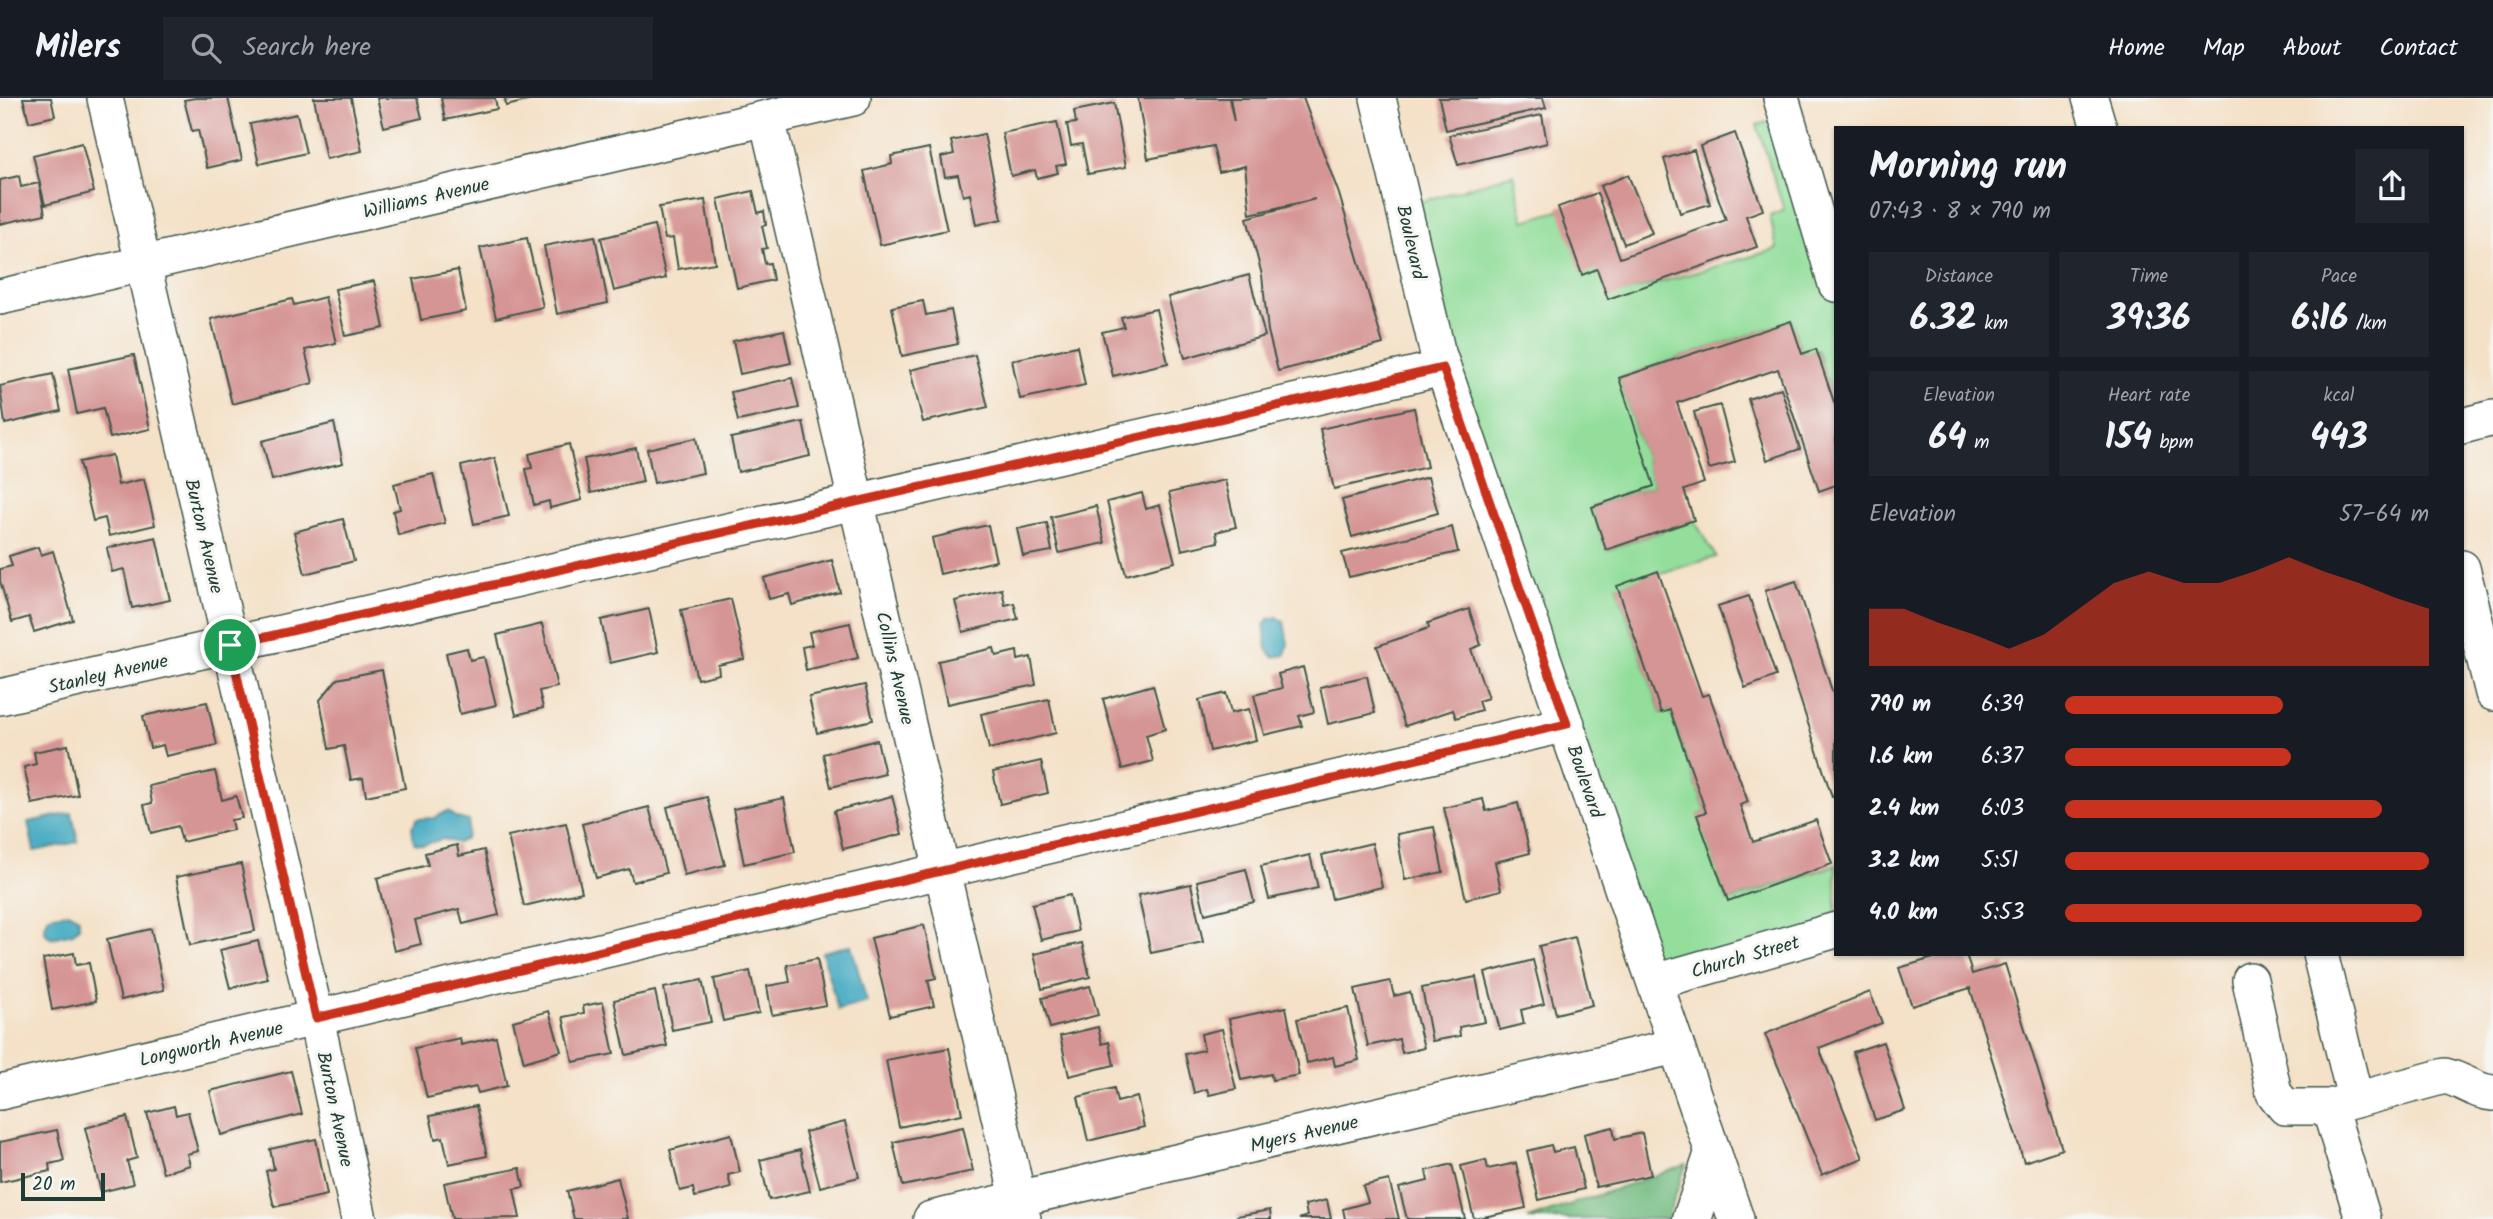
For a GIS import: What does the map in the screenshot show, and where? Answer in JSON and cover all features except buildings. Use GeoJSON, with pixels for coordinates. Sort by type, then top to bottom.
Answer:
{"type":"FeatureCollection","features":[{"type":"Feature","properties":{"kind":"highway"},"geometry":{"type":"LineString","coordinates":[[1692,1219],[1713,1156]]}},
{"type":"Feature","properties":{"kind":"street","name":"Burton Avenue"},"geometry":{"type":"LineString","coordinates":[[106,98],[141,262],[316,1018],[359,1219]]}},
{"type":"Feature","properties":{"kind":"street","name":"Williams Avenue"},"geometry":{"type":"LineString","coordinates":[[0,297],[853,98]]}},
{"type":"Feature","properties":{"kind":"street","name":"Boulevard"},"geometry":{"type":"LineString","coordinates":[[1378,98],[1443,368],[1736,1219]]}},
{"type":"Feature","properties":{"kind":"street"},"geometry":{"type":"LineString","coordinates":[[1781,98],[1834,277]]}},
{"type":"Feature","properties":{"kind":"street"},"geometry":{"type":"LineString","coordinates":[[2090,98],[2098,126]]}},
{"type":"Feature","properties":{"kind":"street","name":"Collins Avenue"},"geometry":{"type":"LineString","coordinates":[[766,118],[1021,1209]]}},
{"type":"Feature","properties":{"kind":"street","name":"Stanley Avenue"},"geometry":{"type":"LineString","coordinates":[[0,697],[1443,368]]}},
{"type":"Feature","properties":{"kind":"street"},"geometry":{"type":"LineString","coordinates":[[2464,425],[2493,418]]}},
{"type":"Feature","properties":{"kind":"street"},"geometry":{"type":"LineString","coordinates":[[2464,585],[2471,643],[2493,693]]}},
{"type":"Feature","properties":{"kind":"street","name":"Longworth Avenue"},"geometry":{"type":"LineString","coordinates":[[0,1092],[1567,724]]}},
{"type":"Feature","properties":{"kind":"street","name":"Church Street"},"geometry":{"type":"LineString","coordinates":[[1655,982],[1834,931]]}},
{"type":"Feature","properties":{"kind":"street"},"geometry":{"type":"LineString","coordinates":[[2320,956],[2363,1219]]}},
{"type":"Feature","properties":{"kind":"street"},"geometry":{"type":"LineString","coordinates":[[2250,980],[2274,1093],[2285,1107],[2342,1102],[2445,1076],[2459,1079],[2481,1092],[2493,1093]]}},
{"type":"Feature","properties":{"kind":"street","name":"Myers Avenue"},"geometry":{"type":"LineString","coordinates":[[931,1219],[1021,1209],[1676,1046]]}},
{"type":"Feature","properties":{"kind":"green space"},"geometry":{"type":"Polygon","coordinates":[[[1786,117],[1834,276],[1834,402],[1817,349],[1802,354],[1791,321],[1619,378],[1654,486],[1592,507],[1607,550],[1694,520],[1716,557],[1617,586],[1661,713],[1670,710],[1706,812],[1698,815],[1728,901],[1834,866],[1834,930],[1655,982],[1404,207],[1513,174],[1524,221],[1579,205],[1623,293],[1777,249],[1770,216],[1784,210],[1757,125],[1786,117]]]}},
{"type":"Feature","properties":{"kind":"green space"},"geometry":{"type":"Polygon","coordinates":[[[1686,1165],[1667,1219],[1528,1219],[1686,1165]]]}},
{"type":"Feature","properties":{"kind":"water"},"geometry":{"type":"Polygon","coordinates":[[[1277,617],[1284,622],[1288,644],[1285,655],[1273,657],[1267,649],[1264,625],[1269,619],[1277,617]]]}},
{"type":"Feature","properties":{"kind":"water"},"geometry":{"type":"Polygon","coordinates":[[[448,811],[457,818],[469,821],[466,839],[457,843],[443,839],[423,845],[414,843],[412,827],[417,819],[434,818],[448,811]]]}},
{"type":"Feature","properties":{"kind":"water"},"geometry":{"type":"Polygon","coordinates":[[[72,813],[78,842],[34,851],[28,822],[72,813]]]}},
{"type":"Feature","properties":{"kind":"water"},"geometry":{"type":"Polygon","coordinates":[[[68,912],[79,918],[79,927],[73,933],[52,938],[46,934],[44,927],[49,916],[68,912]]]}},
{"type":"Feature","properties":{"kind":"water"},"geometry":{"type":"Polygon","coordinates":[[[851,945],[867,1002],[838,1010],[822,952],[851,945]]]}},
{"type":"Feature","properties":{"kind":"route"},"geometry":{"type":"LineString","coordinates":[[1443,368],[1567,724],[316,1018],[230,645],[1443,368]]}}]}
